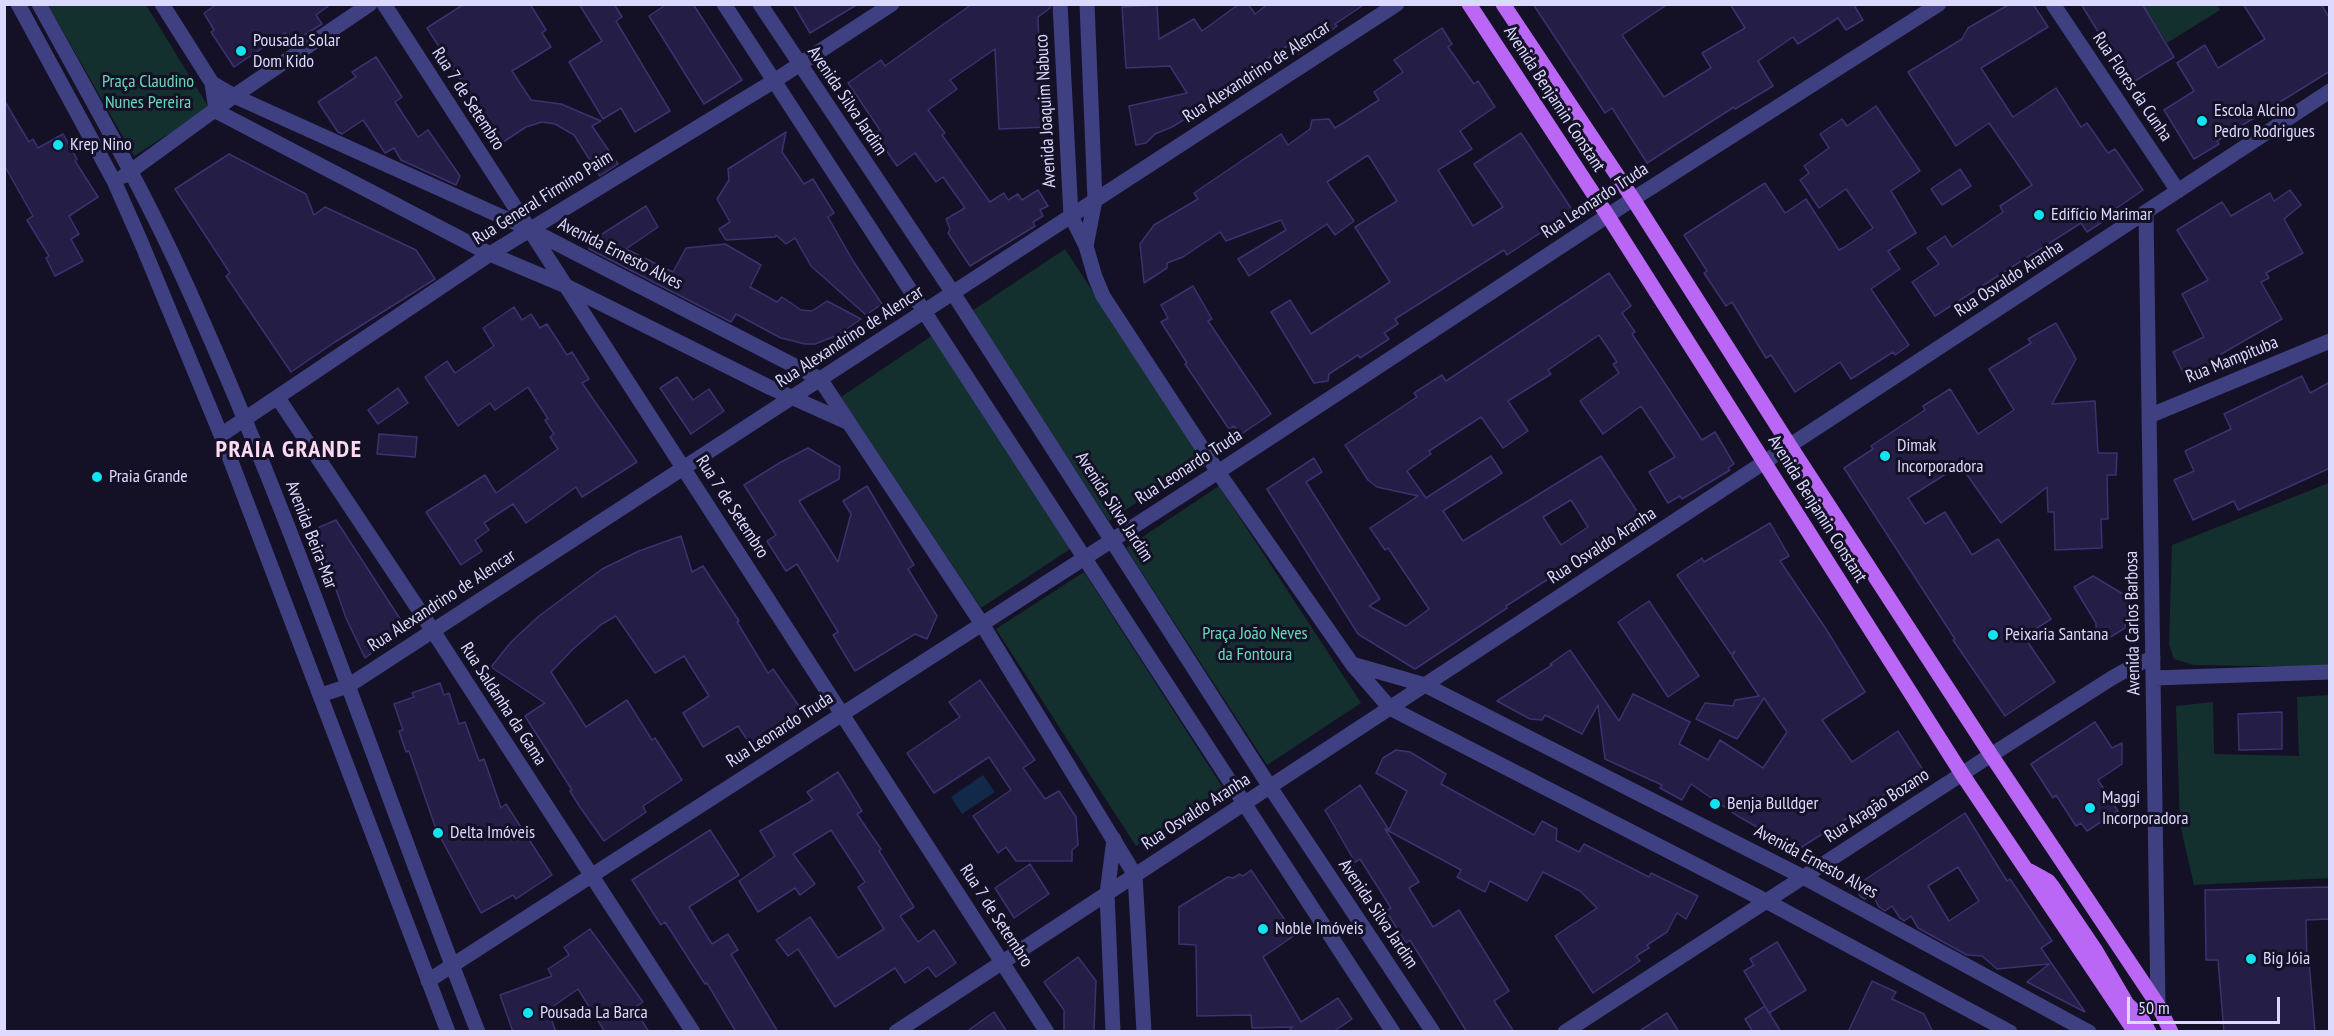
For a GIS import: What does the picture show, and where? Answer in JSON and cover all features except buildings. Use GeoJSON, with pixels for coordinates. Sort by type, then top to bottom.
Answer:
{"type":"FeatureCollection","features":[{"type":"Feature","properties":{"kind":"main road","name":"Avenida Benjamin Constant"},"geometry":{"type":"LineString","coordinates":[[1469,4],[1608,216],[1962,774],[2135,1032]]}},
{"type":"Feature","properties":{"kind":"main road","name":"Avenida Benjamin Constant"},"geometry":{"type":"LineString","coordinates":[[1503,4],[1633,199],[1991,755],[2158,1005]]}},
{"type":"Feature","properties":{"kind":"main road"},"geometry":{"type":"LineString","coordinates":[[2027,870],[2048,881],[2052,886],[2096,951],[2127,1004],[2140,1016],[2149,1032]]}},
{"type":"Feature","properties":{"kind":"main road","name":"Avenida Carlos Barbosa"},"geometry":{"type":"LineString","coordinates":[[2158,1005],[2171,1032]]}},
{"type":"Feature","properties":{"kind":"street"},"geometry":{"type":"LineString","coordinates":[[18,4],[114,181],[221,435],[447,1032]]}},
{"type":"Feature","properties":{"kind":"street","name":"Avenida Beira-Mar"},"geometry":{"type":"LineString","coordinates":[[39,4],[131,171],[173,257],[244,421],[348,686],[478,1032]]}},
{"type":"Feature","properties":{"kind":"street"},"geometry":{"type":"LineString","coordinates":[[162,4],[212,83],[216,111]]}},
{"type":"Feature","properties":{"kind":"street"},"geometry":{"type":"LineString","coordinates":[[114,181],[370,4]]}},
{"type":"Feature","properties":{"kind":"street","name":"Rua 7 de Setembro"},"geometry":{"type":"LineString","coordinates":[[384,4],[1047,1032]]}},
{"type":"Feature","properties":{"kind":"street"},"geometry":{"type":"LineString","coordinates":[[724,4],[1393,1032]]}},
{"type":"Feature","properties":{"kind":"street","name":"Avenida Silva Jardim"},"geometry":{"type":"LineString","coordinates":[[760,4],[953,293],[1270,787],[1433,1032]]}},
{"type":"Feature","properties":{"kind":"street","name":"Rua General Firmino Paim"},"geometry":{"type":"LineString","coordinates":[[221,435],[490,254],[774,81],[892,4]]}},
{"type":"Feature","properties":{"kind":"street","name":"Avenida Joaquim Nabuco"},"geometry":{"type":"LineString","coordinates":[[1060,4],[1071,216]]}},
{"type":"Feature","properties":{"kind":"street"},"geometry":{"type":"LineString","coordinates":[[1086,246],[1095,201],[1087,4]]}},
{"type":"Feature","properties":{"kind":"street","name":"Rua Alexandrino de Alencar"},"geometry":{"type":"LineString","coordinates":[[321,695],[348,686],[1396,4]]}},
{"type":"Feature","properties":{"kind":"street","name":"Rua Leonardo Truda"},"geometry":{"type":"LineString","coordinates":[[428,981],[1218,472],[1633,199],[1939,4]]}},
{"type":"Feature","properties":{"kind":"street","name":"Rua Flores da Cunha"},"geometry":{"type":"LineString","coordinates":[[2053,4],[2178,191]]}},
{"type":"Feature","properties":{"kind":"street","name":"Avenida Ernesto Alves"},"geometry":{"type":"LineString","coordinates":[[212,83],[234,96],[529,229],[820,379]]}},
{"type":"Feature","properties":{"kind":"street","name":"Rua Osvaldo Aranha"},"geometry":{"type":"LineString","coordinates":[[896,1032],[2330,91]]}},
{"type":"Feature","properties":{"kind":"street"},"geometry":{"type":"LineString","coordinates":[[216,111],[490,254],[566,286],[771,388],[852,424]]}},
{"type":"Feature","properties":{"kind":"street","name":"Avenida Carlos Barbosa"},"geometry":{"type":"LineString","coordinates":[[2146,212],[2158,1005]]}},
{"type":"Feature","properties":{"kind":"street"},"geometry":{"type":"LineString","coordinates":[[1071,216],[1086,246],[1103,296],[1218,472],[1352,664],[1389,708],[1766,901],[2010,1032]]}},
{"type":"Feature","properties":{"kind":"street","name":"Rua Mampituba"},"geometry":{"type":"LineString","coordinates":[[2149,416],[2330,341]]}},
{"type":"Feature","properties":{"kind":"street"},"geometry":{"type":"LineString","coordinates":[[820,379],[852,424],[982,624],[1135,875],[1144,1032]]}},
{"type":"Feature","properties":{"kind":"street","name":"Rua Saldanha da Gama"},"geometry":{"type":"LineString","coordinates":[[278,398],[433,631],[693,1032]]}},
{"type":"Feature","properties":{"kind":"street","name":"Rua Aragão Bozano"},"geometry":{"type":"LineString","coordinates":[[1565,1032],[2112,678],[2135,665],[2154,658]]}},
{"type":"Feature","properties":{"kind":"street"},"geometry":{"type":"LineString","coordinates":[[1352,664],[1425,685]]}},
{"type":"Feature","properties":{"kind":"street"},"geometry":{"type":"LineString","coordinates":[[2154,678],[2330,672]]}},
{"type":"Feature","properties":{"kind":"street","name":"Avenida Ernesto Alves"},"geometry":{"type":"LineString","coordinates":[[1425,685],[1803,877],[2089,1032]]}},
{"type":"Feature","properties":{"kind":"street"},"geometry":{"type":"LineString","coordinates":[[1113,1032],[1107,894],[1114,839]]}},
{"type":"Feature","properties":{"kind":"green space","name":"Praça Claudino Nunes Pereira"},"geometry":{"type":"Polygon","coordinates":[[[48,5],[146,5],[209,108],[134,156],[48,5]]]}},
{"type":"Feature","properties":{"kind":"green space"},"geometry":{"type":"Polygon","coordinates":[[[2143,5],[2217,5],[2220,10],[2167,43],[2143,5]]]}},
{"type":"Feature","properties":{"kind":"green space"},"geometry":{"type":"Polygon","coordinates":[[[1065,249],[1202,459],[1109,521],[972,311],[1065,249]]]}},
{"type":"Feature","properties":{"kind":"green space"},"geometry":{"type":"Polygon","coordinates":[[[933,335],[1073,547],[981,608],[841,397],[933,335]]]}},
{"type":"Feature","properties":{"kind":"green space"},"geometry":{"type":"Polygon","coordinates":[[[2329,483],[2329,667],[2193,665],[2174,659],[2169,645],[2172,545],[2329,483]]]}},
{"type":"Feature","properties":{"kind":"green space","name":"Praça João Neves da Fontoura"},"geometry":{"type":"Polygon","coordinates":[[[1219,486],[1361,703],[1267,765],[1126,548],[1219,486]]]}},
{"type":"Feature","properties":{"kind":"green space","name":"Praça João Neves da Fontoura"},"geometry":{"type":"Polygon","coordinates":[[[1084,572],[1223,788],[1136,846],[996,629],[1084,572]]]}},
{"type":"Feature","properties":{"kind":"green space"},"geometry":{"type":"Polygon","coordinates":[[[2329,695],[2329,878],[2194,885],[2180,824],[2176,706],[2213,702],[2214,754],[2299,756],[2297,697],[2329,695]]]}},
{"type":"Feature","properties":{"kind":"water"},"geometry":{"type":"Polygon","coordinates":[[[983,775],[995,792],[962,814],[951,797],[983,775]]]}},
{"type":"Feature","properties":{"kind":"place","name":"Pousada Solar Dom Kido"},"geometry":{"type":"Point","coordinates":[241,51]}},
{"type":"Feature","properties":{"kind":"place","name":"Escola Alcino Pedro Rodrigues"},"geometry":{"type":"Point","coordinates":[2202,121]}},
{"type":"Feature","properties":{"kind":"place","name":"Krep Nino"},"geometry":{"type":"Point","coordinates":[58,145]}},
{"type":"Feature","properties":{"kind":"place","name":"Edifício Marimar"},"geometry":{"type":"Point","coordinates":[2039,215]}},
{"type":"Feature","properties":{"kind":"place","name":"Dimak Incorporadora"},"geometry":{"type":"Point","coordinates":[1885,456]}},
{"type":"Feature","properties":{"kind":"place","name":"Praia Grande"},"geometry":{"type":"Point","coordinates":[97,477]}},
{"type":"Feature","properties":{"kind":"place","name":"Peixaria Santana"},"geometry":{"type":"Point","coordinates":[1993,635]}},
{"type":"Feature","properties":{"kind":"place","name":"Benja Bulldger"},"geometry":{"type":"Point","coordinates":[1715,804]}},
{"type":"Feature","properties":{"kind":"place","name":"Maggi Incorporadora"},"geometry":{"type":"Point","coordinates":[2090,808]}},
{"type":"Feature","properties":{"kind":"place","name":"Delta Imóveis"},"geometry":{"type":"Point","coordinates":[438,833]}},
{"type":"Feature","properties":{"kind":"place","name":"Noble Imóveis"},"geometry":{"type":"Point","coordinates":[1263,929]}},
{"type":"Feature","properties":{"kind":"place","name":"Big Jóia"},"geometry":{"type":"Point","coordinates":[2251,959]}},
{"type":"Feature","properties":{"kind":"place","name":"Pousada La Barca"},"geometry":{"type":"Point","coordinates":[528,1013]}},
{"type":"Feature","properties":{"kind":"district","name":"PRAIA GRANDE"},"geometry":{"type":"Point","coordinates":[289,450]}}]}
